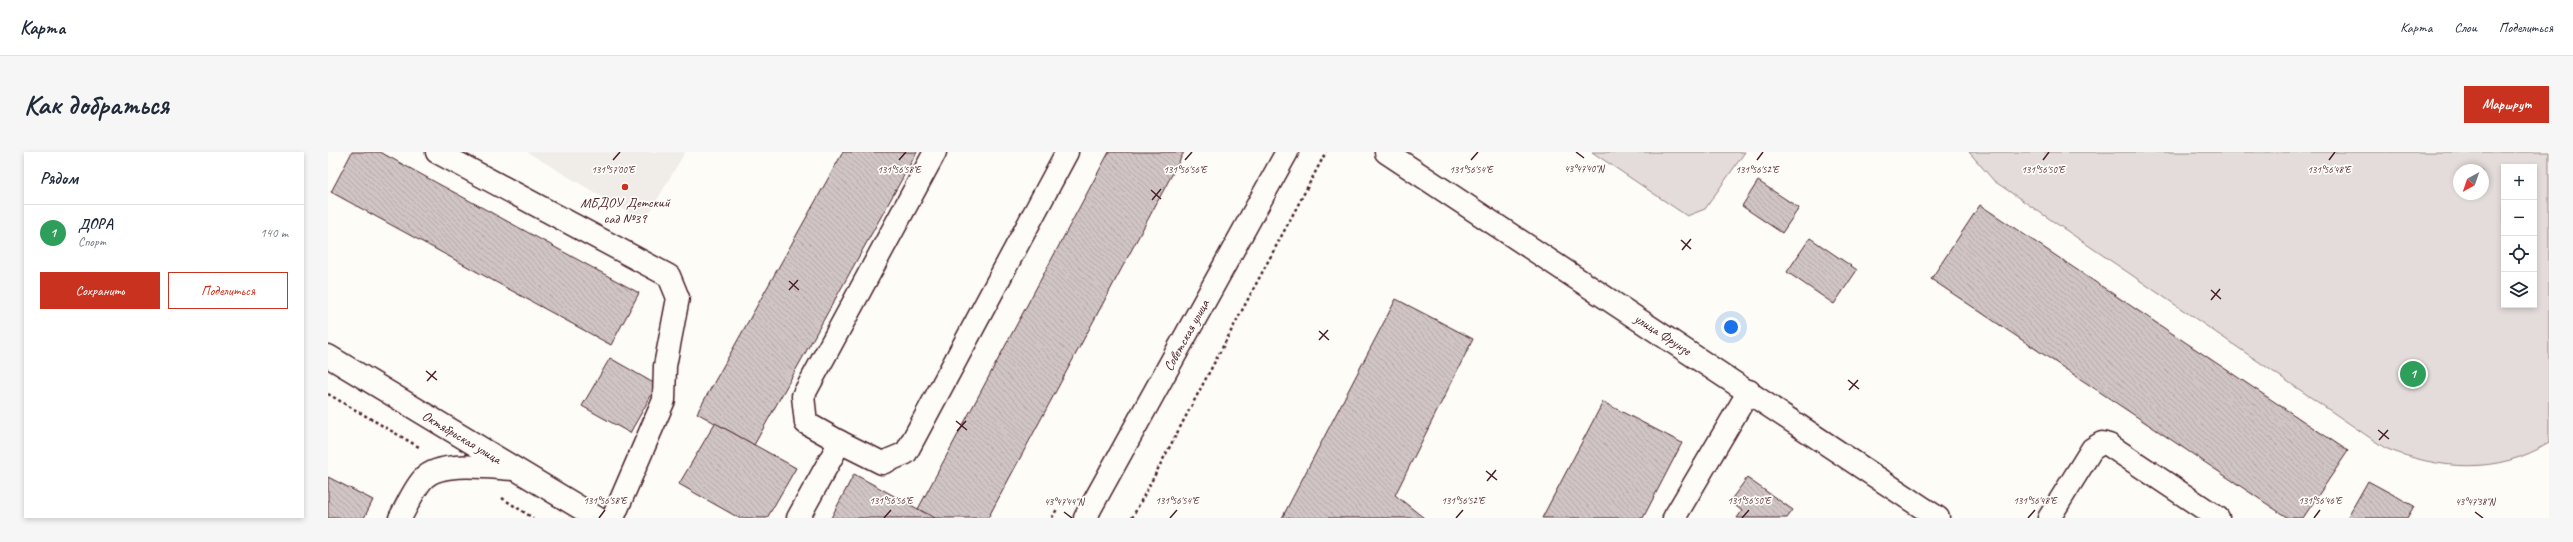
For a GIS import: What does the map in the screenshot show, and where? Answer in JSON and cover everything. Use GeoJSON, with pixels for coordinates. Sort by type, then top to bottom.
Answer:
{"type":"FeatureCollection","features":[{"type":"Feature","properties":{"kind":"street"},"geometry":{"type":"LineString","coordinates":[[437,152],[669,276],[678,298],[665,366],[664,400],[613,518]]}},
{"type":"Feature","properties":{"kind":"street"},"geometry":{"type":"LineString","coordinates":[[935,152],[803,396],[806,423],[882,463],[906,453],[1067,152]]}},
{"type":"Feature","properties":{"kind":"street","name":"Советская улица"},"geometry":{"type":"LineString","coordinates":[[1085,518],[1287,152]]}},
{"type":"Feature","properties":{"kind":"street","name":"улица Фрунзе"},"geometry":{"type":"LineString","coordinates":[[1386,152],[1749,391],[1938,518]]}},
{"type":"Feature","properties":{"kind":"street","name":"Октябрьская улица"},"geometry":{"type":"LineString","coordinates":[[328,356],[597,518]]}},
{"type":"Feature","properties":{"kind":"street"},"geometry":{"type":"LineString","coordinates":[[1674,518],[1749,391]]}},
{"type":"Feature","properties":{"kind":"street"},"geometry":{"type":"LineString","coordinates":[[798,518],[840,442]]}},
{"type":"Feature","properties":{"kind":"street"},"geometry":{"type":"LineString","coordinates":[[2049,518],[2092,449],[2102,443],[2109,445],[2218,518]]}},
{"type":"Feature","properties":{"kind":"street"},"geometry":{"type":"LineString","coordinates":[[400,518],[423,479],[433,471],[453,467],[516,469]]}},
{"type":"Feature","properties":{"kind":"path"},"geometry":{"type":"LineString","coordinates":[[1132,518],[1326,152]]}},
{"type":"Feature","properties":{"kind":"shaded area","name":"МБДОУ Детский сад №39"},"geometry":{"type":"Polygon","coordinates":[[[527,152],[685,152],[644,222],[527,152]]]}},
{"type":"Feature","properties":{"kind":"shaded area"},"geometry":{"type":"Polygon","coordinates":[[[1592,152],[1745,152],[1705,209],[1687,216],[1592,152]]]}},
{"type":"Feature","properties":{"kind":"shaded area"},"geometry":{"type":"Polygon","coordinates":[[[1969,152],[2549,152],[2549,443],[2529,453],[2509,460],[2468,466],[2447,465],[2426,461],[2385,448],[1994,181],[1969,152]]]}},
{"type":"Feature","properties":{"kind":"building"},"geometry":{"type":"Polygon","coordinates":[[[352,152],[380,152],[639,293],[611,345],[331,192],[352,152]]]}},
{"type":"Feature","properties":{"kind":"building"},"geometry":{"type":"Polygon","coordinates":[[[843,152],[917,152],[754,445],[697,413],[843,152]]]}},
{"type":"Feature","properties":{"kind":"building"},"geometry":{"type":"Polygon","coordinates":[[[1109,152],[1184,152],[988,518],[935,518],[918,509],[1109,152]]]}},
{"type":"Feature","properties":{"kind":"building"},"geometry":{"type":"Polygon","coordinates":[[[1758,181],[1799,208],[1782,233],[1742,206],[1758,181]]]}},
{"type":"Feature","properties":{"kind":"building"},"geometry":{"type":"Polygon","coordinates":[[[1980,205],[2348,451],[2303,518],[2288,518],[1931,279],[1980,205]]]}},
{"type":"Feature","properties":{"kind":"building"},"geometry":{"type":"Polygon","coordinates":[[[1810,238],[1857,270],[1834,304],[1787,272],[1810,238]]]}},
{"type":"Feature","properties":{"kind":"building"},"geometry":{"type":"Polygon","coordinates":[[[1396,299],[1473,339],[1395,495],[1424,518],[1282,518],[1396,299]]]}},
{"type":"Feature","properties":{"kind":"building"},"geometry":{"type":"Polygon","coordinates":[[[610,358],[657,385],[630,433],[582,406],[610,358]]]}},
{"type":"Feature","properties":{"kind":"building"},"geometry":{"type":"Polygon","coordinates":[[[1603,402],[1682,443],[1643,518],[1542,518],[1603,402]]]}},
{"type":"Feature","properties":{"kind":"building"},"geometry":{"type":"Polygon","coordinates":[[[715,423],[796,468],[767,518],[739,518],[679,484],[715,423]]]}},
{"type":"Feature","properties":{"kind":"building"},"geometry":{"type":"Polygon","coordinates":[[[854,474],[918,509],[935,518],[831,518],[854,474]]]}},
{"type":"Feature","properties":{"kind":"building"},"geometry":{"type":"Polygon","coordinates":[[[328,477],[373,500],[364,518],[328,518],[328,477]]]}},
{"type":"Feature","properties":{"kind":"building"},"geometry":{"type":"Polygon","coordinates":[[[1747,478],[1793,510],[1787,518],[1737,518],[1742,511],[1730,501],[1747,478]]]}},
{"type":"Feature","properties":{"kind":"building"},"geometry":{"type":"Polygon","coordinates":[[[2368,481],[2414,506],[2407,518],[2347,518],[2368,481]]]}},
{"type":"Feature","properties":{"kind":"place","name":"МБДОУ Детский сад №39"},"geometry":{"type":"Point","coordinates":[625,187]}},
{"type":"Feature","properties":{"kind":"place","name":"ДОРА"},"geometry":{"type":"Point","coordinates":[2413,374]}}]}
